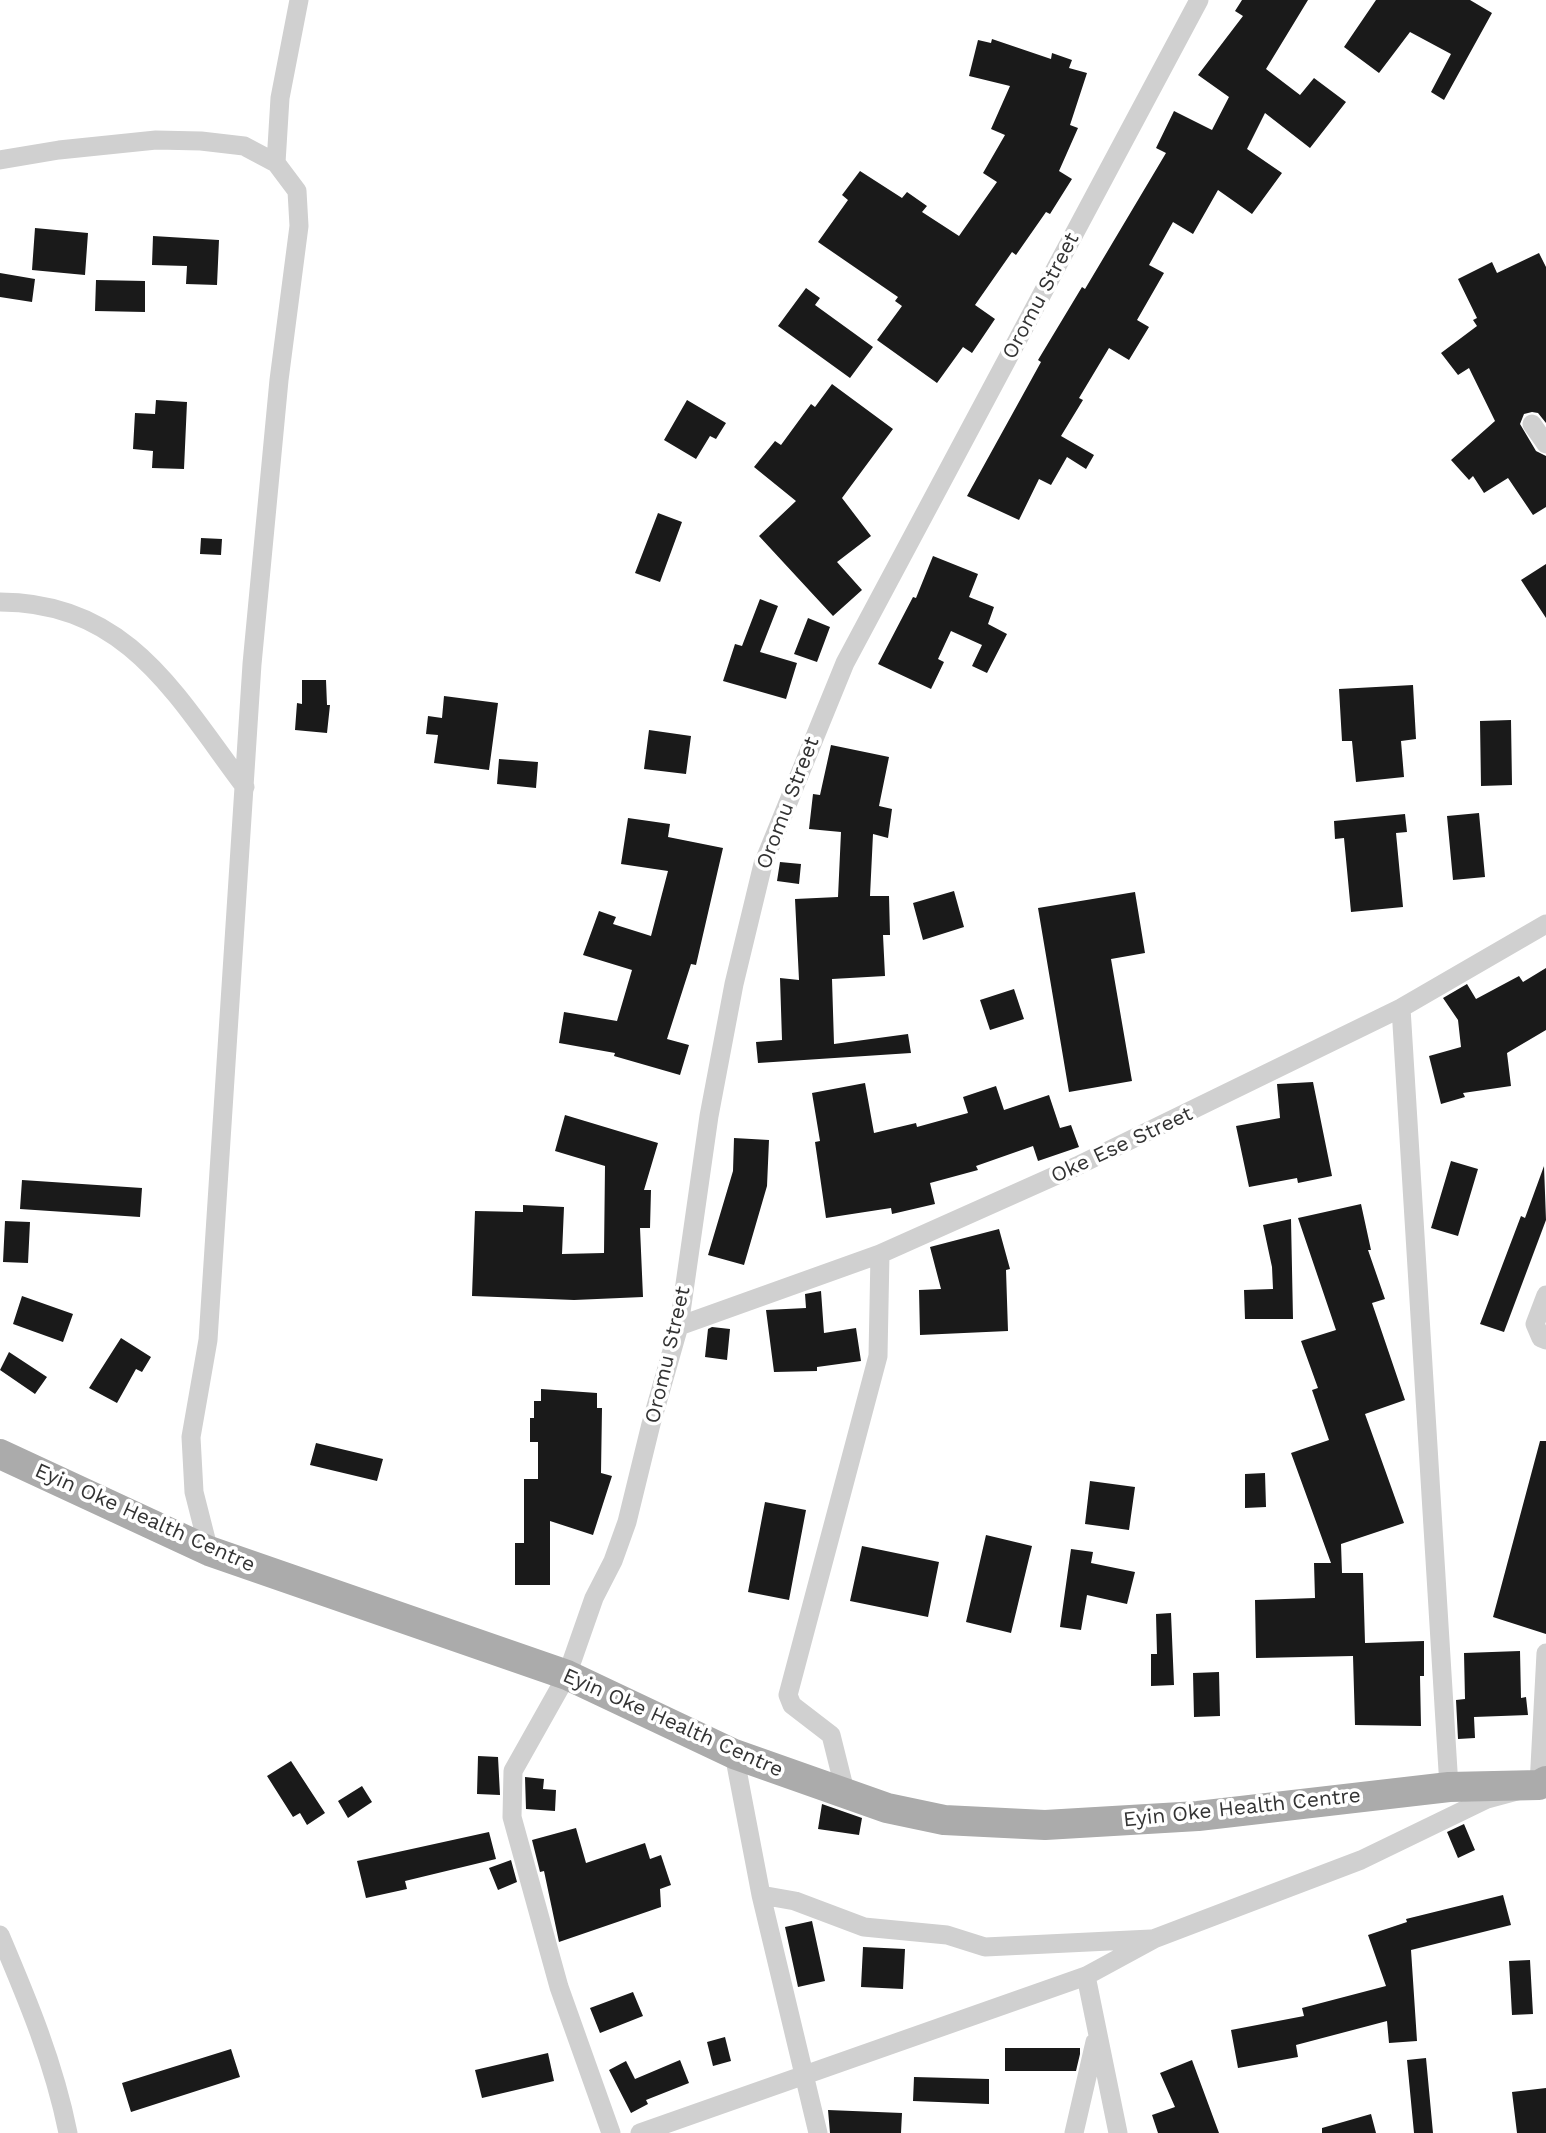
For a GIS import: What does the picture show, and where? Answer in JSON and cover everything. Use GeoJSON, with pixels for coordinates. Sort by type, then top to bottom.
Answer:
{"type":"FeatureCollection","features":[{"type":"Feature","properties":{"kind":"main road","name":"Eyin Oke Health Centre"},"geometry":{"type":"LineString","coordinates":[[0,1454],[209,1551],[567,1675],[734,1754],[846,1795],[944,1821],[1045,1825],[1198,1816],[1449,1787],[1542,1783]]}},
{"type":"Feature","properties":{"kind":"street"},"geometry":{"type":"LineString","coordinates":[[276,163],[280,98],[299,0]]}},
{"type":"Feature","properties":{"kind":"street","name":"Oromu Street"},"geometry":{"type":"LineString","coordinates":[[611,2133],[559,1987],[512,1817],[513,1771],[567,1675],[593,1598],[613,1561],[627,1522],[679,1326],[709,1116],[734,984],[763,864],[845,663],[1199,0]]}},
{"type":"Feature","properties":{"kind":"street"},"geometry":{"type":"LineString","coordinates":[[0,160],[59,150],[156,140],[244,146],[276,163],[297,191],[299,226],[279,380],[252,664],[208,1340],[191,1437],[194,1492],[209,1551]]}},
{"type":"Feature","properties":{"kind":"street"},"geometry":{"type":"LineString","coordinates":[[1532,424],[1546,444]]}},
{"type":"Feature","properties":{"kind":"street"},"geometry":{"type":"LineString","coordinates":[[0,602],[19,602],[82,616],[127,642],[162,678],[246,787]]}},
{"type":"Feature","properties":{"kind":"street","name":"Oke Ese Street"},"geometry":{"type":"LineString","coordinates":[[679,1326],[880,1254],[1089,1161],[1401,1008],[1546,924]]}},
{"type":"Feature","properties":{"kind":"street"},"geometry":{"type":"LineString","coordinates":[[1401,1008],[1449,1787]]}},
{"type":"Feature","properties":{"kind":"street"},"geometry":{"type":"LineString","coordinates":[[846,1795],[831,1735],[792,1705],[788,1695],[878,1356],[880,1254]]}},
{"type":"Feature","properties":{"kind":"street"},"geometry":{"type":"LineString","coordinates":[[1546,1295],[1535,1324],[1541,1338],[1546,1340]]}},
{"type":"Feature","properties":{"kind":"street"},"geometry":{"type":"LineString","coordinates":[[640,2133],[1086,1976],[1156,1938],[1361,1860],[1487,1799],[1542,1783],[1546,1653]]}},
{"type":"Feature","properties":{"kind":"street"},"geometry":{"type":"LineString","coordinates":[[734,1754],[761,1895],[818,2133]]}},
{"type":"Feature","properties":{"kind":"street"},"geometry":{"type":"LineString","coordinates":[[761,1895],[795,1900],[864,1927],[947,1935],[985,1947],[1156,1938]]}},
{"type":"Feature","properties":{"kind":"street"},"geometry":{"type":"LineString","coordinates":[[0,1935],[42,2036],[58,2085],[68,2133]]}},
{"type":"Feature","properties":{"kind":"street"},"geometry":{"type":"LineString","coordinates":[[1086,1976],[1118,2133]]}},
{"type":"Feature","properties":{"kind":"street"},"geometry":{"type":"LineString","coordinates":[[1074,2133],[1097,2031]]}},
{"type":"Feature","properties":{"kind":"building"},"geometry":{"type":"Polygon","coordinates":[[[1242,0],[1308,0],[1266,69],[1300,95],[1314,78],[1346,102],[1310,148],[1265,113],[1247,149],[1282,173],[1252,214],[1218,190],[1193,234],[1173,222],[1149,265],[1164,273],[1137,320],[1149,327],[1129,360],[1109,348],[1079,398],[1083,400],[1061,436],[1094,455],[1086,469],[1067,457],[1051,485],[1039,479],[1019,520],[967,496],[1041,362],[1038,360],[1082,287],[1085,289],[1166,153],[1156,148],[1174,111],[1212,130],[1229,97],[1198,75],[1243,16],[1235,11],[1242,0]]]}},
{"type":"Feature","properties":{"kind":"building"},"geometry":{"type":"Polygon","coordinates":[[[1376,0],[1470,0],[1492,13],[1444,100],[1431,92],[1451,54],[1410,32],[1379,73],[1344,47],[1376,0]]]}},
{"type":"Feature","properties":{"kind":"building"},"geometry":{"type":"Polygon","coordinates":[[[992,39],[1051,59],[1052,53],[1072,60],[1069,68],[1087,73],[1070,125],[1078,128],[1059,171],[1072,179],[1050,214],[1046,212],[1016,255],[1012,252],[975,305],[995,319],[972,353],[963,347],[937,383],[877,340],[902,306],[895,301],[898,297],[818,242],[848,200],[842,195],[860,171],[902,198],[907,192],[927,206],[922,212],[959,236],[997,182],[983,173],[1005,135],[991,129],[1010,86],[969,76],[978,40],[991,43],[992,39]]]}},
{"type":"Feature","properties":{"kind":"building"},"geometry":{"type":"Polygon","coordinates":[[[35,228],[88,233],[85,275],[32,270],[35,228]]]}},
{"type":"Feature","properties":{"kind":"building"},"geometry":{"type":"Polygon","coordinates":[[[153,236],[219,240],[217,285],[186,284],[187,266],[152,265],[153,236]]]}},
{"type":"Feature","properties":{"kind":"building"},"geometry":{"type":"Polygon","coordinates":[[[1539,253],[1546,267],[1546,423],[1538,413],[1532,412],[1524,414],[1520,424],[1536,451],[1546,456],[1546,507],[1533,515],[1508,478],[1484,493],[1473,476],[1469,480],[1451,460],[1495,421],[1469,368],[1458,375],[1441,353],[1477,326],[1473,320],[1477,318],[1458,279],[1492,262],[1497,273],[1539,253]]]}},
{"type":"Feature","properties":{"kind":"building"},"geometry":{"type":"Polygon","coordinates":[[[0,273],[35,279],[32,302],[0,297],[0,273]]]}},
{"type":"Feature","properties":{"kind":"building"},"geometry":{"type":"Polygon","coordinates":[[[96,280],[145,281],[145,312],[95,311],[96,280]]]}},
{"type":"Feature","properties":{"kind":"building"},"geometry":{"type":"Polygon","coordinates":[[[806,288],[820,298],[815,305],[873,347],[850,378],[778,326],[806,288]]]}},
{"type":"Feature","properties":{"kind":"building"},"geometry":{"type":"Polygon","coordinates":[[[832,384],[893,429],[842,498],[871,536],[837,562],[862,590],[833,616],[759,536],[796,501],[754,467],[775,441],[781,445],[811,404],[815,407],[832,384]]]}},
{"type":"Feature","properties":{"kind":"building"},"geometry":{"type":"Polygon","coordinates":[[[156,400],[187,402],[184,469],[152,468],[153,451],[133,449],[135,413],[155,414],[156,400]]]}},
{"type":"Feature","properties":{"kind":"building"},"geometry":{"type":"Polygon","coordinates":[[[687,400],[726,423],[716,439],[710,436],[696,459],[664,440],[687,400]]]}},
{"type":"Feature","properties":{"kind":"building"},"geometry":{"type":"Polygon","coordinates":[[[658,513],[682,522],[660,582],[635,573],[658,513]]]}},
{"type":"Feature","properties":{"kind":"building"},"geometry":{"type":"Polygon","coordinates":[[[201,538],[222,539],[221,555],[200,554],[201,538]]]}},
{"type":"Feature","properties":{"kind":"building"},"geometry":{"type":"Polygon","coordinates":[[[933,556],[978,574],[969,597],[994,607],[988,624],[1007,634],[987,673],[972,666],[982,645],[951,631],[938,659],[944,662],[931,689],[878,664],[913,597],[916,598],[933,556]]]}},
{"type":"Feature","properties":{"kind":"building"},"geometry":{"type":"Polygon","coordinates":[[[1546,564],[1546,618],[1521,580],[1546,564]]]}},
{"type":"Feature","properties":{"kind":"building"},"geometry":{"type":"Polygon","coordinates":[[[760,599],[778,606],[760,652],[797,663],[786,699],[723,681],[735,644],[742,646],[760,599]]]}},
{"type":"Feature","properties":{"kind":"building"},"geometry":{"type":"Polygon","coordinates":[[[808,618],[830,627],[817,662],[794,654],[808,618]]]}},
{"type":"Feature","properties":{"kind":"building"},"geometry":{"type":"Polygon","coordinates":[[[302,680],[326,680],[327,705],[330,705],[327,733],[295,730],[297,703],[302,704],[302,680]]]}},
{"type":"Feature","properties":{"kind":"building"},"geometry":{"type":"Polygon","coordinates":[[[1413,685],[1416,739],[1401,741],[1404,777],[1356,782],[1352,741],[1342,741],[1339,689],[1413,685]]]}},
{"type":"Feature","properties":{"kind":"building"},"geometry":{"type":"Polygon","coordinates":[[[444,696],[498,703],[489,770],[434,763],[438,735],[426,734],[428,716],[442,718],[444,696]]]}},
{"type":"Feature","properties":{"kind":"building"},"geometry":{"type":"Polygon","coordinates":[[[1511,720],[1512,785],[1481,786],[1480,721],[1511,720]]]}},
{"type":"Feature","properties":{"kind":"building"},"geometry":{"type":"Polygon","coordinates":[[[649,730],[691,736],[686,774],[644,769],[649,730]]]}},
{"type":"Feature","properties":{"kind":"building"},"geometry":{"type":"Polygon","coordinates":[[[831,745],[889,757],[879,806],[892,809],[888,838],[873,834],[870,896],[889,896],[890,935],[883,935],[885,976],[832,979],[834,1044],[908,1034],[911,1053],[758,1063],[756,1042],[782,1040],[780,978],[799,980],[795,899],[838,897],[841,832],[809,829],[813,794],[820,795],[831,745]]]}},
{"type":"Feature","properties":{"kind":"building"},"geometry":{"type":"Polygon","coordinates":[[[499,759],[538,762],[536,788],[497,784],[499,759]]]}},
{"type":"Feature","properties":{"kind":"building"},"geometry":{"type":"Polygon","coordinates":[[[1479,813],[1485,877],[1453,880],[1447,816],[1479,813]]]}},
{"type":"Feature","properties":{"kind":"building"},"geometry":{"type":"Polygon","coordinates":[[[1405,814],[1407,832],[1396,833],[1403,907],[1351,912],[1344,838],[1335,839],[1334,821],[1405,814]]]}},
{"type":"Feature","properties":{"kind":"building"},"geometry":{"type":"Polygon","coordinates":[[[628,818],[670,824],[668,837],[723,848],[696,965],[691,964],[667,1039],[689,1045],[680,1075],[614,1056],[615,1053],[559,1043],[564,1012],[617,1021],[632,970],[583,955],[599,911],[616,917],[613,924],[651,936],[668,871],[621,864],[628,818]]]}},
{"type":"Feature","properties":{"kind":"building"},"geometry":{"type":"Polygon","coordinates":[[[780,862],[801,864],[799,884],[777,881],[780,862]]]}},
{"type":"Feature","properties":{"kind":"building"},"geometry":{"type":"Polygon","coordinates":[[[954,891],[964,927],[923,940],[913,903],[954,891]]]}},
{"type":"Feature","properties":{"kind":"building"},"geometry":{"type":"Polygon","coordinates":[[[1135,892],[1145,953],[1111,959],[1132,1081],[1069,1092],[1038,908],[1135,892]]]}},
{"type":"Feature","properties":{"kind":"building"},"geometry":{"type":"Polygon","coordinates":[[[1546,968],[1546,1030],[1507,1053],[1511,1086],[1463,1093],[1465,1097],[1441,1104],[1429,1056],[1461,1047],[1458,1020],[1443,998],[1467,984],[1476,999],[1519,976],[1523,982],[1546,968]]]}},
{"type":"Feature","properties":{"kind":"building"},"geometry":{"type":"Polygon","coordinates":[[[1014,989],[1024,1019],[990,1030],[980,1000],[1014,989]]]}},
{"type":"Feature","properties":{"kind":"building"},"geometry":{"type":"Polygon","coordinates":[[[1313,1082],[1332,1176],[1298,1183],[1297,1178],[1249,1187],[1236,1126],[1280,1118],[1277,1084],[1313,1082]]]}},
{"type":"Feature","properties":{"kind":"building"},"geometry":{"type":"Polygon","coordinates":[[[865,1083],[874,1133],[916,1123],[917,1127],[968,1113],[963,1097],[996,1086],[1004,1110],[1049,1095],[1060,1128],[1071,1125],[1079,1147],[1038,1161],[1033,1146],[976,1166],[978,1170],[930,1183],[935,1204],[892,1214],[891,1208],[826,1218],[815,1142],[820,1141],[812,1093],[865,1083]]]}},
{"type":"Feature","properties":{"kind":"building"},"geometry":{"type":"Polygon","coordinates":[[[565,1115],[658,1143],[644,1190],[651,1190],[650,1228],[640,1228],[643,1297],[574,1300],[472,1296],[475,1211],[523,1212],[523,1205],[564,1207],[562,1254],[604,1253],[605,1166],[555,1151],[565,1115]]]}},
{"type":"Feature","properties":{"kind":"building"},"geometry":{"type":"Polygon","coordinates":[[[734,1138],[769,1140],[767,1186],[744,1265],[708,1255],[733,1171],[734,1138]]]}},
{"type":"Feature","properties":{"kind":"building"},"geometry":{"type":"Polygon","coordinates":[[[1451,1161],[1478,1169],[1458,1236],[1431,1228],[1451,1161]]]}},
{"type":"Feature","properties":{"kind":"building"},"geometry":{"type":"Polygon","coordinates":[[[1544,1166],[1546,1220],[1504,1332],[1480,1324],[1521,1216],[1525,1218],[1544,1166]]]}},
{"type":"Feature","properties":{"kind":"building"},"geometry":{"type":"Polygon","coordinates":[[[22,1180],[142,1188],[140,1217],[20,1209],[22,1180]]]}},
{"type":"Feature","properties":{"kind":"building"},"geometry":{"type":"Polygon","coordinates":[[[1361,1204],[1371,1250],[1368,1250],[1385,1299],[1372,1303],[1405,1400],[1365,1414],[1404,1523],[1341,1544],[1342,1573],[1363,1573],[1365,1643],[1424,1641],[1424,1676],[1420,1676],[1421,1726],[1355,1725],[1353,1656],[1256,1658],[1255,1600],[1315,1598],[1314,1563],[1331,1563],[1291,1453],[1329,1440],[1312,1390],[1318,1388],[1301,1341],[1336,1330],[1298,1218],[1361,1204]]]}},
{"type":"Feature","properties":{"kind":"building"},"geometry":{"type":"Polygon","coordinates":[[[1291,1219],[1293,1319],[1245,1319],[1244,1290],[1273,1289],[1272,1267],[1263,1225],[1291,1219]]]}},
{"type":"Feature","properties":{"kind":"building"},"geometry":{"type":"Polygon","coordinates":[[[5,1221],[30,1222],[28,1263],[3,1262],[5,1221]]]}},
{"type":"Feature","properties":{"kind":"building"},"geometry":{"type":"Polygon","coordinates":[[[999,1229],[1010,1269],[1006,1270],[1008,1331],[920,1335],[919,1290],[941,1289],[930,1247],[999,1229]]]}},
{"type":"Feature","properties":{"kind":"building"},"geometry":{"type":"Polygon","coordinates":[[[821,1291],[824,1333],[856,1328],[861,1361],[817,1367],[817,1371],[774,1372],[766,1310],[806,1308],[805,1294],[821,1291]]]}},
{"type":"Feature","properties":{"kind":"building"},"geometry":{"type":"Polygon","coordinates":[[[22,1296],[73,1314],[63,1342],[13,1324],[22,1296]]]}},
{"type":"Feature","properties":{"kind":"building"},"geometry":{"type":"Polygon","coordinates":[[[708,1329],[730,1329],[727,1360],[705,1357],[708,1329]]]}},
{"type":"Feature","properties":{"kind":"building"},"geometry":{"type":"Polygon","coordinates":[[[121,1338],[151,1357],[142,1372],[136,1369],[117,1403],[89,1388],[121,1338]]]}},
{"type":"Feature","properties":{"kind":"building"},"geometry":{"type":"Polygon","coordinates":[[[9,1352],[47,1377],[35,1394],[0,1370],[9,1352]]]}},
{"type":"Feature","properties":{"kind":"building"},"geometry":{"type":"Polygon","coordinates":[[[541,1389],[597,1393],[597,1408],[602,1408],[601,1473],[612,1476],[593,1535],[550,1521],[550,1585],[515,1585],[515,1543],[524,1543],[524,1479],[538,1479],[538,1442],[530,1442],[530,1418],[534,1418],[534,1401],[541,1401],[541,1389]]]}},
{"type":"Feature","properties":{"kind":"building"},"geometry":{"type":"Polygon","coordinates":[[[1540,1441],[1546,1441],[1546,1634],[1493,1617],[1540,1441]]]}},
{"type":"Feature","properties":{"kind":"building"},"geometry":{"type":"Polygon","coordinates":[[[316,1443],[383,1459],[377,1481],[310,1465],[316,1443]]]}},
{"type":"Feature","properties":{"kind":"building"},"geometry":{"type":"Polygon","coordinates":[[[1265,1473],[1266,1507],[1245,1508],[1245,1474],[1265,1473]]]}},
{"type":"Feature","properties":{"kind":"building"},"geometry":{"type":"Polygon","coordinates":[[[1090,1481],[1135,1487],[1129,1530],[1085,1524],[1090,1481]]]}},
{"type":"Feature","properties":{"kind":"building"},"geometry":{"type":"Polygon","coordinates":[[[765,1502],[806,1510],[789,1600],[748,1592],[765,1502]]]}},
{"type":"Feature","properties":{"kind":"building"},"geometry":{"type":"Polygon","coordinates":[[[986,1535],[1032,1546],[1011,1633],[966,1622],[986,1535]]]}},
{"type":"Feature","properties":{"kind":"building"},"geometry":{"type":"Polygon","coordinates":[[[862,1546],[939,1562],[928,1617],[850,1601],[862,1546]]]}},
{"type":"Feature","properties":{"kind":"building"},"geometry":{"type":"Polygon","coordinates":[[[1071,1549],[1093,1552],[1091,1563],[1135,1572],[1127,1604],[1087,1595],[1081,1630],[1060,1627],[1071,1549]]]}},
{"type":"Feature","properties":{"kind":"building"},"geometry":{"type":"Polygon","coordinates":[[[1171,1613],[1174,1685],[1151,1686],[1151,1654],[1157,1654],[1156,1614],[1171,1613]]]}},
{"type":"Feature","properties":{"kind":"building"},"geometry":{"type":"Polygon","coordinates":[[[1520,1651],[1521,1698],[1526,1697],[1528,1715],[1474,1717],[1475,1738],[1458,1739],[1456,1700],[1465,1699],[1464,1653],[1520,1651]]]}},
{"type":"Feature","properties":{"kind":"building"},"geometry":{"type":"Polygon","coordinates":[[[1219,1672],[1220,1716],[1194,1717],[1193,1673],[1219,1672]]]}},
{"type":"Feature","properties":{"kind":"building"},"geometry":{"type":"Polygon","coordinates":[[[478,1756],[498,1757],[500,1795],[477,1794],[478,1756]]]}},
{"type":"Feature","properties":{"kind":"building"},"geometry":{"type":"Polygon","coordinates":[[[291,1761],[325,1813],[307,1825],[300,1813],[293,1817],[267,1776],[291,1761]]]}},
{"type":"Feature","properties":{"kind":"building"},"geometry":{"type":"Polygon","coordinates":[[[525,1777],[544,1779],[543,1789],[556,1790],[555,1811],[526,1809],[525,1777]]]}},
{"type":"Feature","properties":{"kind":"building"},"geometry":{"type":"Polygon","coordinates":[[[362,1786],[372,1802],[348,1818],[338,1801],[362,1786]]]}},
{"type":"Feature","properties":{"kind":"building"},"geometry":{"type":"Polygon","coordinates":[[[822,1804],[862,1818],[859,1835],[818,1829],[822,1804]]]}},
{"type":"Feature","properties":{"kind":"building"},"geometry":{"type":"Polygon","coordinates":[[[1464,1824],[1475,1850],[1458,1858],[1447,1832],[1464,1824]]]}},
{"type":"Feature","properties":{"kind":"building"},"geometry":{"type":"Polygon","coordinates":[[[576,1828],[586,1863],[645,1843],[650,1859],[661,1855],[671,1885],[660,1889],[661,1907],[559,1942],[544,1871],[540,1872],[532,1840],[576,1828]]]}},
{"type":"Feature","properties":{"kind":"building"},"geometry":{"type":"Polygon","coordinates":[[[489,1832],[496,1859],[405,1881],[407,1889],[366,1898],[357,1861],[489,1832]]]}},
{"type":"Feature","properties":{"kind":"building"},"geometry":{"type":"Polygon","coordinates":[[[511,1860],[517,1882],[498,1890],[489,1868],[511,1860]]]}},
{"type":"Feature","properties":{"kind":"building"},"geometry":{"type":"Polygon","coordinates":[[[1503,1895],[1511,1925],[1411,1950],[1417,2041],[1389,2043],[1387,2021],[1296,2045],[1298,2057],[1238,2068],[1231,2030],[1304,2016],[1302,2008],[1386,1986],[1368,1935],[1407,1922],[1406,1919],[1503,1895]]]}},
{"type":"Feature","properties":{"kind":"building"},"geometry":{"type":"Polygon","coordinates":[[[812,1921],[825,1981],[798,1987],[785,1927],[812,1921]]]}},
{"type":"Feature","properties":{"kind":"building"},"geometry":{"type":"Polygon","coordinates":[[[863,1947],[905,1949],[903,1989],[861,1987],[863,1947]]]}},
{"type":"Feature","properties":{"kind":"building"},"geometry":{"type":"Polygon","coordinates":[[[1530,1960],[1533,2014],[1512,2015],[1509,1961],[1530,1960]]]}},
{"type":"Feature","properties":{"kind":"building"},"geometry":{"type":"Polygon","coordinates":[[[633,1992],[643,2016],[600,2033],[590,2008],[633,1992]]]}},
{"type":"Feature","properties":{"kind":"building"},"geometry":{"type":"Polygon","coordinates":[[[725,2037],[731,2061],[713,2066],[707,2042],[725,2037]]]}},
{"type":"Feature","properties":{"kind":"building"},"geometry":{"type":"Polygon","coordinates":[[[1005,2048],[1080,2048],[1080,2054],[1076,2071],[1005,2071],[1005,2048]]]}},
{"type":"Feature","properties":{"kind":"building"},"geometry":{"type":"Polygon","coordinates":[[[231,2049],[240,2077],[131,2112],[122,2083],[231,2049]]]}},
{"type":"Feature","properties":{"kind":"building"},"geometry":{"type":"Polygon","coordinates":[[[548,2053],[554,2081],[482,2098],[475,2070],[548,2053]]]}},
{"type":"Feature","properties":{"kind":"building"},"geometry":{"type":"Polygon","coordinates":[[[1426,2058],[1433,2133],[1414,2133],[1407,2060],[1426,2058]]]}},
{"type":"Feature","properties":{"kind":"building"},"geometry":{"type":"Polygon","coordinates":[[[680,2060],[689,2083],[646,2100],[648,2104],[631,2113],[609,2070],[626,2061],[635,2079],[680,2060]]]}},
{"type":"Feature","properties":{"kind":"building"},"geometry":{"type":"Polygon","coordinates":[[[1192,2060],[1219,2133],[1158,2133],[1152,2115],[1175,2107],[1160,2073],[1192,2060]]]}},
{"type":"Feature","properties":{"kind":"building"},"geometry":{"type":"Polygon","coordinates":[[[914,2077],[989,2079],[989,2104],[913,2101],[914,2077]]]}},
{"type":"Feature","properties":{"kind":"building"},"geometry":{"type":"Polygon","coordinates":[[[1546,2088],[1546,2133],[1517,2133],[1512,2092],[1546,2088]]]}},
{"type":"Feature","properties":{"kind":"building"},"geometry":{"type":"Polygon","coordinates":[[[828,2110],[902,2113],[901,2133],[830,2133],[828,2110]]]}},
{"type":"Feature","properties":{"kind":"building"},"geometry":{"type":"Polygon","coordinates":[[[1371,2114],[1376,2133],[1322,2133],[1322,2128],[1371,2114]]]}}]}
